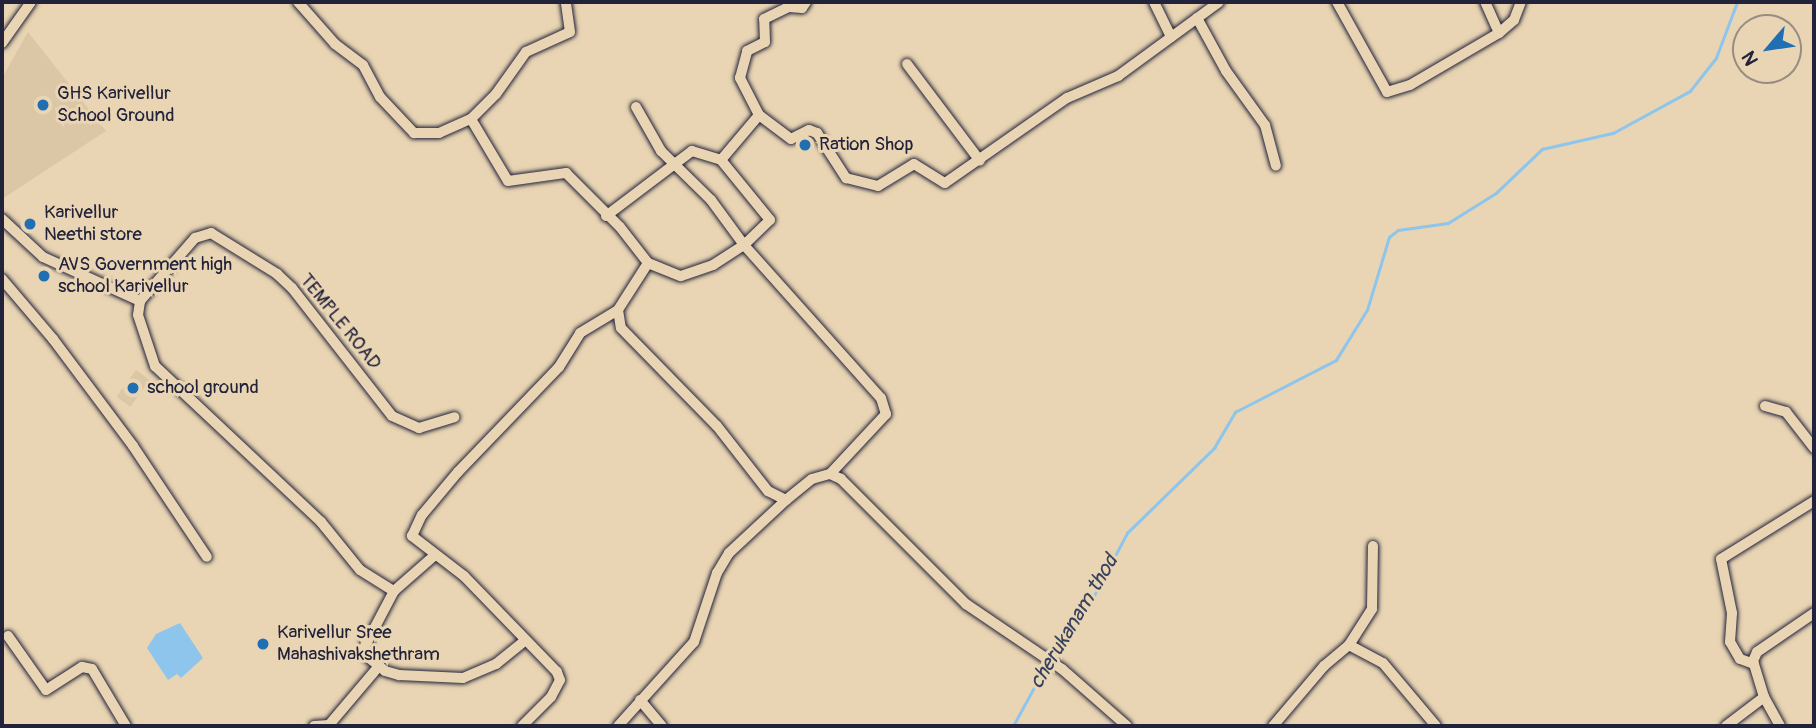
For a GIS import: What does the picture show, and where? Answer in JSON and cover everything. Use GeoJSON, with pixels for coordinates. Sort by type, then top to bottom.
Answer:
{"type":"FeatureCollection","features":[{"type":"Feature","properties":{"kind":"street"},"geometry":{"type":"LineString","coordinates":[[2,43],[32,2]]}},
{"type":"Feature","properties":{"kind":"street"},"geometry":{"type":"LineString","coordinates":[[298,2],[335,44],[363,65],[380,97],[414,133],[439,133],[471,119],[496,94],[526,52],[570,32],[566,2]]}},
{"type":"Feature","properties":{"kind":"street"},"geometry":{"type":"LineString","coordinates":[[806,2],[802,8],[789,7],[764,19],[765,42],[747,51],[740,78],[759,115],[791,139],[814,130],[846,178],[878,186],[914,164],[945,183],[1067,98],[1118,76],[1219,2]]}},
{"type":"Feature","properties":{"kind":"street"},"geometry":{"type":"LineString","coordinates":[[1153,2],[1171,37]]}},
{"type":"Feature","properties":{"kind":"street"},"geometry":{"type":"LineString","coordinates":[[1337,2],[1387,92],[1410,85],[1499,33],[1514,20],[1521,2]]}},
{"type":"Feature","properties":{"kind":"street"},"geometry":{"type":"LineString","coordinates":[[1485,2],[1499,33]]}},
{"type":"Feature","properties":{"kind":"street"},"geometry":{"type":"LineString","coordinates":[[1198,18],[1226,71],[1265,125],[1276,166]]}},
{"type":"Feature","properties":{"kind":"street"},"geometry":{"type":"LineString","coordinates":[[907,64],[980,161]]}},
{"type":"Feature","properties":{"kind":"street"},"geometry":{"type":"LineString","coordinates":[[618,726],[694,642],[717,573],[729,554],[812,479],[830,474],[886,414],[881,398],[744,245],[711,200],[674,166],[636,107]]}},
{"type":"Feature","properties":{"kind":"street"},"geometry":{"type":"LineString","coordinates":[[721,160],[759,115]]}},
{"type":"Feature","properties":{"kind":"street"},"geometry":{"type":"LineString","coordinates":[[471,119],[508,181],[566,173],[648,262],[681,276],[713,265],[744,245],[770,220],[721,160],[692,151],[606,216]]}},
{"type":"Feature","properties":{"kind":"street"},"geometry":{"type":"LineString","coordinates":[[2,219],[43,257],[140,300],[138,315],[155,366],[321,522],[360,570],[394,591]]}},
{"type":"Feature","properties":{"kind":"street","name":"TEMPLE ROAD"},"geometry":{"type":"LineString","coordinates":[[140,300],[195,238],[211,233],[278,274],[292,288],[392,416],[419,428],[454,417]]}},
{"type":"Feature","properties":{"kind":"street"},"geometry":{"type":"LineString","coordinates":[[522,726],[551,697],[560,680],[489,600],[412,536],[422,515],[559,367],[580,333],[618,310],[648,262]]}},
{"type":"Feature","properties":{"kind":"street"},"geometry":{"type":"LineString","coordinates":[[2,279],[96,398],[207,557]]}},
{"type":"Feature","properties":{"kind":"street"},"geometry":{"type":"LineString","coordinates":[[618,310],[621,328],[631,341],[718,426],[768,491],[786,500]]}},
{"type":"Feature","properties":{"kind":"street"},"geometry":{"type":"LineString","coordinates":[[1765,405],[1786,412],[1814,448]]}},
{"type":"Feature","properties":{"kind":"street"},"geometry":{"type":"LineString","coordinates":[[830,474],[841,479],[966,604],[1062,669],[1127,726]]}},
{"type":"Feature","properties":{"kind":"street"},"geometry":{"type":"LineString","coordinates":[[1754,664],[1740,659],[1730,642],[1732,613],[1721,559],[1814,501]]}},
{"type":"Feature","properties":{"kind":"street"},"geometry":{"type":"LineString","coordinates":[[1273,726],[1324,666],[1349,645],[1372,609],[1373,546]]}},
{"type":"Feature","properties":{"kind":"street"},"geometry":{"type":"LineString","coordinates":[[435,555],[394,591],[363,652],[379,666],[399,675],[463,678],[495,664],[524,640]]}},
{"type":"Feature","properties":{"kind":"street"},"geometry":{"type":"LineString","coordinates":[[1780,726],[1764,697],[1754,664],[1757,652],[1814,613]]}},
{"type":"Feature","properties":{"kind":"street"},"geometry":{"type":"LineString","coordinates":[[8,636],[46,690],[82,667],[92,669],[126,726]]}},
{"type":"Feature","properties":{"kind":"street"},"geometry":{"type":"LineString","coordinates":[[1349,645],[1383,663],[1436,726]]}},
{"type":"Feature","properties":{"kind":"street"},"geometry":{"type":"LineString","coordinates":[[314,726],[330,725],[379,666]]}},
{"type":"Feature","properties":{"kind":"street"},"geometry":{"type":"LineString","coordinates":[[1726,726],[1764,697]]}},
{"type":"Feature","properties":{"kind":"street"},"geometry":{"type":"LineString","coordinates":[[640,700],[662,726]]}},
{"type":"Feature","properties":{"kind":"shaded area","name":"GHS Karivellur School Ground"},"geometry":{"type":"Polygon","coordinates":[[[28,32],[106,131],[2,199],[2,78],[28,32]]]}},
{"type":"Feature","properties":{"kind":"shaded area","name":"school ground"},"geometry":{"type":"Polygon","coordinates":[[[136,370],[150,380],[130,407],[117,397],[136,370]]]}},
{"type":"Feature","properties":{"kind":"water"},"geometry":{"type":"Polygon","coordinates":[[[180,623],[203,658],[181,678],[177,674],[168,680],[147,648],[156,634],[180,623]]]}},
{"type":"Feature","properties":{"kind":"waterway","name":"cherukanam thod"},"geometry":{"type":"LineString","coordinates":[[1052,656],[1088,607],[1127,533],[1214,448],[1235,412],[1336,360],[1367,310],[1389,237],[1398,230],[1448,223],[1496,193],[1542,149],[1613,133],[1690,91],[1716,58],[1737,2]]}},
{"type":"Feature","properties":{"kind":"waterway","name":"cherukanam thod"},"geometry":{"type":"LineString","coordinates":[[1013,726],[1048,662]]}},
{"type":"Feature","properties":{"kind":"place","name":"GHS Karivellur School Ground"},"geometry":{"type":"Point","coordinates":[43,105]}},
{"type":"Feature","properties":{"kind":"place","name":"Ration Shop"},"geometry":{"type":"Point","coordinates":[805,145]}},
{"type":"Feature","properties":{"kind":"place","name":"Karivellur Neethi store"},"geometry":{"type":"Point","coordinates":[30,224]}},
{"type":"Feature","properties":{"kind":"place","name":"AVS Government high school Karivellur"},"geometry":{"type":"Point","coordinates":[44,276]}},
{"type":"Feature","properties":{"kind":"place","name":"school ground"},"geometry":{"type":"Point","coordinates":[133,388]}},
{"type":"Feature","properties":{"kind":"place","name":"Karivellur Sree Mahashivakshethram"},"geometry":{"type":"Point","coordinates":[263,644]}}]}
